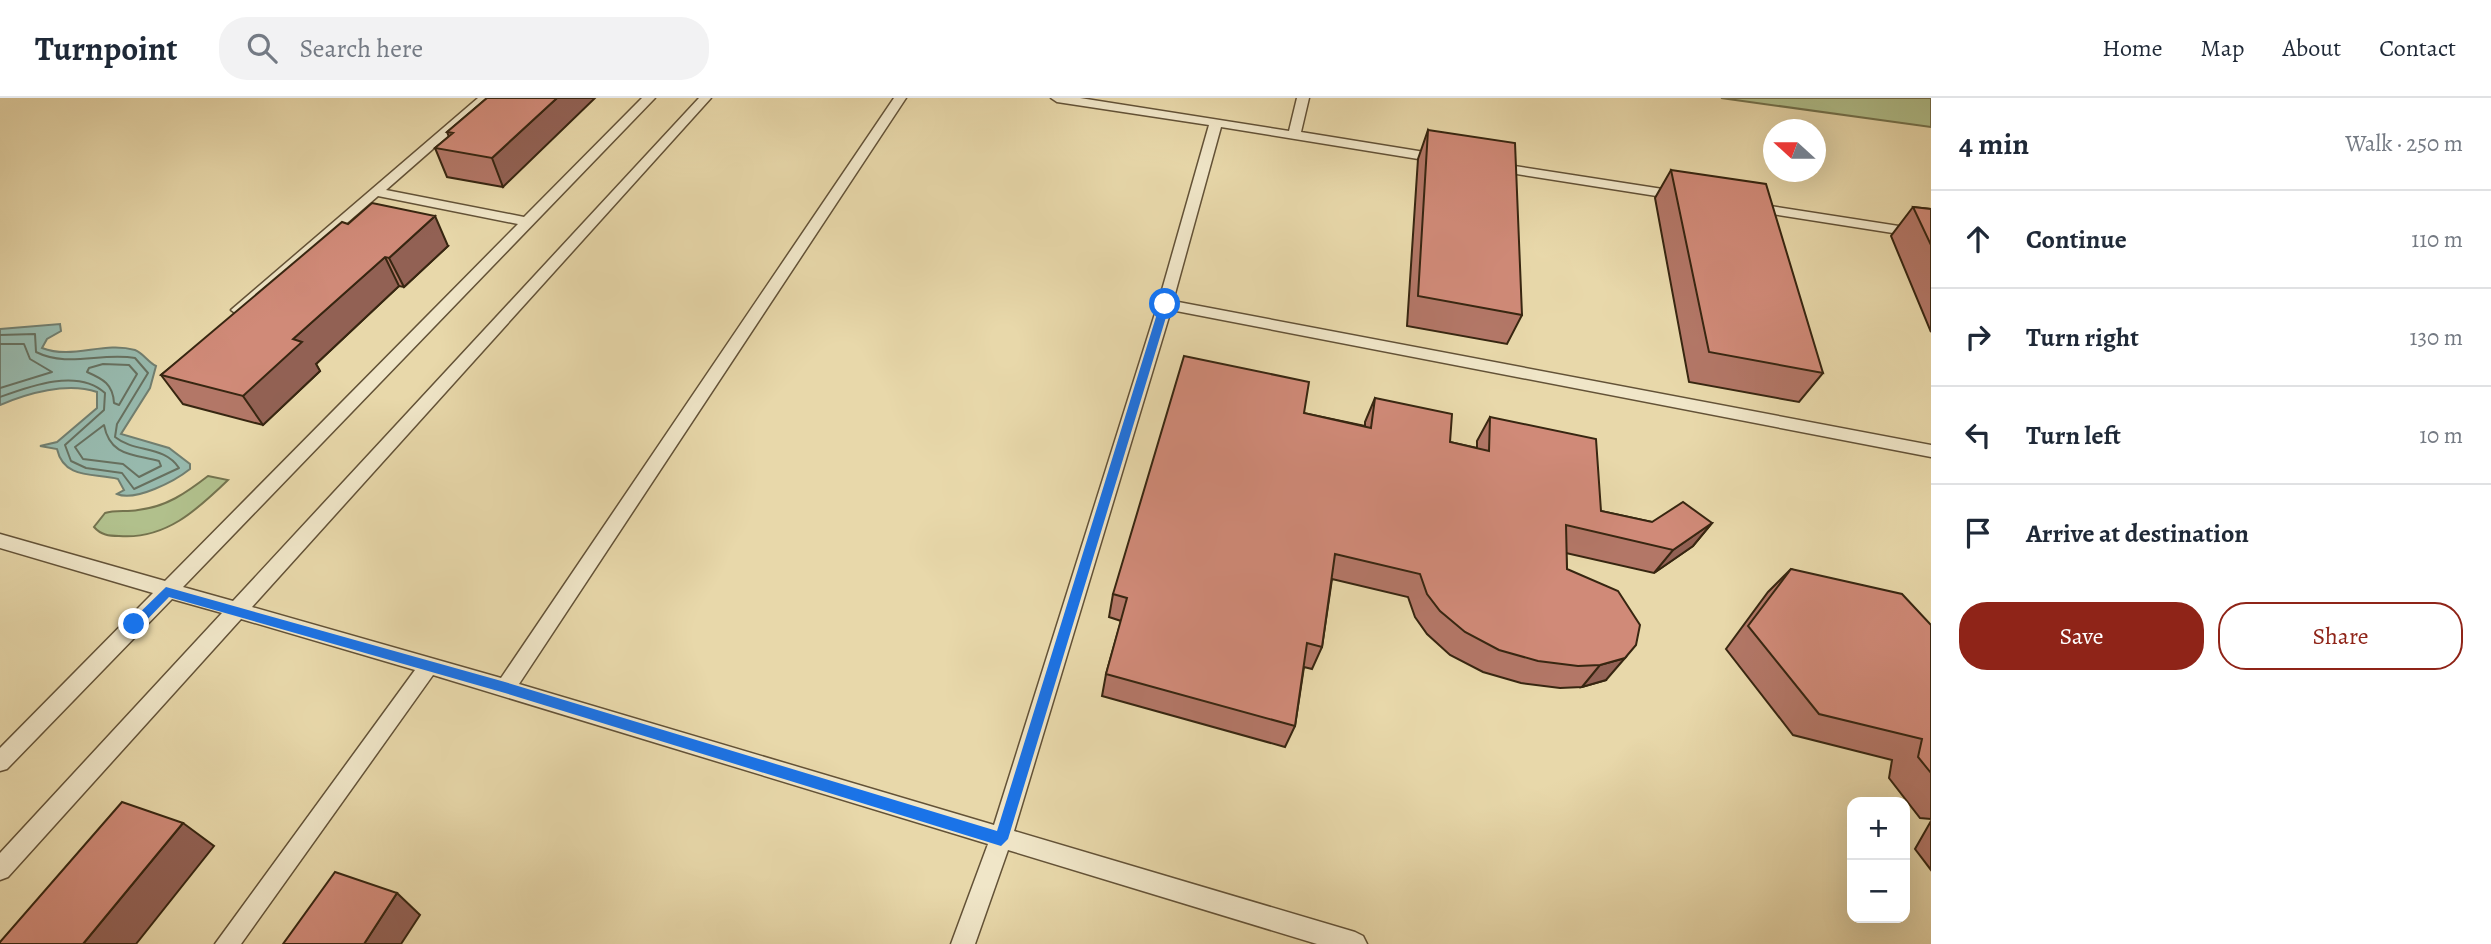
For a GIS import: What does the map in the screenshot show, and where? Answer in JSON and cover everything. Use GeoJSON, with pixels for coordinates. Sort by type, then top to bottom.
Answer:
{"type":"FeatureCollection","features":[{"type":"Feature","properties":{"kind":"lane"},"geometry":{"type":"LineString","coordinates":[[224,322],[485,98]]}},
{"type":"Feature","properties":{"kind":"lane"},"geometry":{"type":"LineString","coordinates":[[0,762],[649,98]]}},
{"type":"Feature","properties":{"kind":"lane"},"geometry":{"type":"LineString","coordinates":[[0,869],[705,98]]}},
{"type":"Feature","properties":{"kind":"lane"},"geometry":{"type":"LineString","coordinates":[[505,688],[900,98]]}},
{"type":"Feature","properties":{"kind":"lane"},"geometry":{"type":"LineString","coordinates":[[1057,98],[1116,103],[1216,123],[1457,161]]}},
{"type":"Feature","properties":{"kind":"lane"},"geometry":{"type":"LineString","coordinates":[[1294,135],[1303,98]]}},
{"type":"Feature","properties":{"kind":"lane"},"geometry":{"type":"LineString","coordinates":[[963,944],[1001,839],[1165,304],[1216,123]]}},
{"type":"Feature","properties":{"kind":"lane"},"geometry":{"type":"LineString","coordinates":[[1484,165],[1701,199]]}},
{"type":"Feature","properties":{"kind":"lane"},"geometry":{"type":"LineString","coordinates":[[376,192],[528,222]]}},
{"type":"Feature","properties":{"kind":"lane"},"geometry":{"type":"LineString","coordinates":[[1741,206],[1931,235]]}},
{"type":"Feature","properties":{"kind":"lane"},"geometry":{"type":"LineString","coordinates":[[1165,304],[1931,451]]}},
{"type":"Feature","properties":{"kind":"lane"},"geometry":{"type":"LineString","coordinates":[[0,541],[166,592],[505,688],[1355,944]]}},
{"type":"Feature","properties":{"kind":"lane"},"geometry":{"type":"LineString","coordinates":[[227,944],[429,666]]}},
{"type":"Feature","properties":{"kind":"green space"},"geometry":{"type":"Polygon","coordinates":[[[1721,98],[1931,98],[1931,127],[1721,98]]]}},
{"type":"Feature","properties":{"kind":"green space"},"geometry":{"type":"Polygon","coordinates":[[[208,476],[228,480],[192,512],[166,528],[136,536],[119,536],[99,532],[94,527],[105,513],[158,506],[184,493],[208,476]]]}},
{"type":"Feature","properties":{"kind":"water"},"geometry":{"type":"Polygon","coordinates":[[[60,324],[61,331],[47,339],[42,348],[77,352],[123,348],[138,351],[156,366],[150,388],[121,434],[169,448],[190,464],[190,469],[144,493],[125,496],[117,494],[124,490],[118,479],[73,471],[66,466],[57,449],[40,446],[57,442],[97,408],[97,392],[73,388],[48,390],[0,405],[0,329],[60,324]]]}},
{"type":"Feature","properties":{"kind":"building"},"geometry":{"type":"Polygon","coordinates":[[[487,98],[557,98],[492,158],[435,148],[453,133],[447,132],[487,98]]]}},
{"type":"Feature","properties":{"kind":"building"},"geometry":{"type":"Polygon","coordinates":[[[1428,130],[1515,143],[1522,315],[1418,296],[1428,130]]]}},
{"type":"Feature","properties":{"kind":"building"},"geometry":{"type":"Polygon","coordinates":[[[1671,170],[1766,184],[1823,373],[1709,352],[1671,170]]]}},
{"type":"Feature","properties":{"kind":"building"},"geometry":{"type":"Polygon","coordinates":[[[372,203],[435,216],[293,339],[302,342],[243,396],[161,375],[342,222],[348,224],[372,203]]]}},
{"type":"Feature","properties":{"kind":"building"},"geometry":{"type":"Polygon","coordinates":[[[1913,207],[1931,209],[1931,245],[1913,207]]]}},
{"type":"Feature","properties":{"kind":"building"},"geometry":{"type":"Polygon","coordinates":[[[1184,356],[1309,382],[1304,413],[1371,428],[1375,398],[1452,414],[1450,442],[1489,451],[1490,417],[1596,439],[1601,511],[1652,522],[1683,502],[1712,523],[1673,550],[1566,525],[1567,569],[1618,591],[1640,625],[1636,645],[1625,658],[1600,665],[1578,666],[1538,661],[1499,650],[1465,632],[1440,611],[1427,594],[1420,574],[1335,554],[1322,647],[1307,643],[1295,726],[1106,674],[1127,598],[1113,594],[1184,356]]]}},
{"type":"Feature","properties":{"kind":"building"},"geometry":{"type":"Polygon","coordinates":[[[1791,569],[1902,594],[1931,625],[1931,773],[1918,757],[1922,739],[1819,714],[1748,626],[1791,569]]]}},
{"type":"Feature","properties":{"kind":"building"},"geometry":{"type":"Polygon","coordinates":[[[122,802],[183,823],[83,944],[0,944],[0,942],[122,802]]]}},
{"type":"Feature","properties":{"kind":"building"},"geometry":{"type":"Polygon","coordinates":[[[335,872],[397,893],[364,944],[283,944],[335,872]]]}},
{"type":"Feature","properties":{"kind":"route"},"geometry":{"type":"LineString","coordinates":[[134,624],[166,592],[505,688],[1001,839],[1165,304]]}}]}
